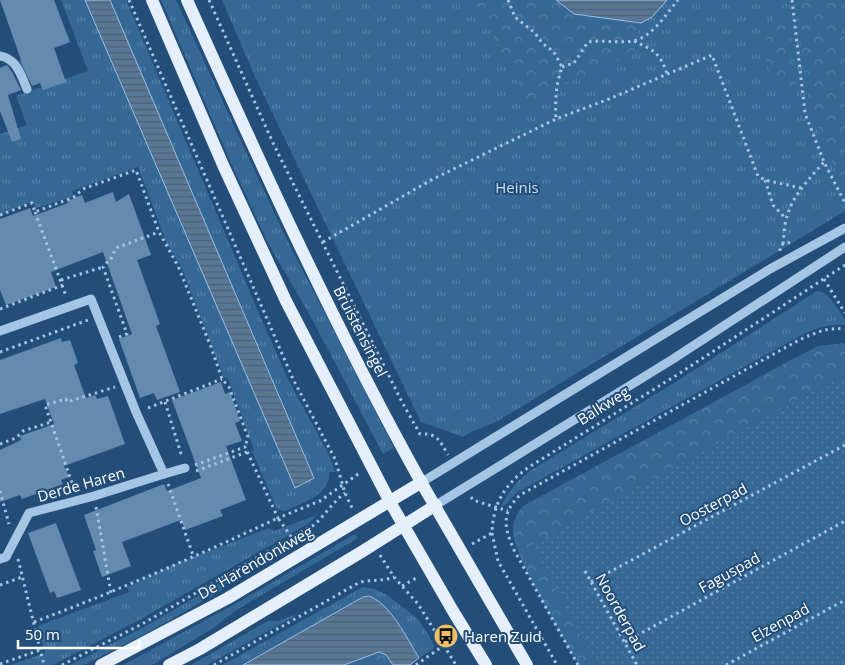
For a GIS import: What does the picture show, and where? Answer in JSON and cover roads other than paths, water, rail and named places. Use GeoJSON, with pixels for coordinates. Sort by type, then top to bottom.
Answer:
{"type":"FeatureCollection","features":[{"type":"Feature","properties":{"kind":"main road"},"geometry":{"type":"LineString","coordinates":[[152,0],[286,301],[403,526],[486,665]]}},
{"type":"Feature","properties":{"kind":"main road","name":"Bruistensingel"},"geometry":{"type":"LineString","coordinates":[[186,0],[296,238],[366,378],[422,482],[528,665]]}},
{"type":"Feature","properties":{"kind":"main road","name":"De Harendonkweg"},"geometry":{"type":"LineString","coordinates":[[101,665],[228,598],[422,482]]}},
{"type":"Feature","properties":{"kind":"main road"},"geometry":{"type":"LineString","coordinates":[[169,665],[200,649],[374,545],[436,505]]}},
{"type":"Feature","properties":{"kind":"street"},"geometry":{"type":"LineString","coordinates":[[0,56],[6,57],[16,64],[27,89]]}},
{"type":"Feature","properties":{"kind":"street","name":"Balkweg"},"geometry":{"type":"LineString","coordinates":[[422,482],[770,269],[845,228]]}},
{"type":"Feature","properties":{"kind":"street","name":"Balkweg"},"geometry":{"type":"LineString","coordinates":[[436,505],[673,359],[845,247]]}},
{"type":"Feature","properties":{"kind":"street"},"geometry":{"type":"LineString","coordinates":[[0,331],[91,299],[136,412],[164,474]]}},
{"type":"Feature","properties":{"kind":"street","name":"Derde Haren"},"geometry":{"type":"LineString","coordinates":[[0,559],[6,557],[29,514],[79,501],[185,468]]}},
{"type":"Feature","properties":{"kind":"place","name":"Haren Zuid"},"geometry":{"type":"Point","coordinates":[446,636]}},
{"type":"Feature","properties":{"kind":"park label","name":"Heinis"},"geometry":{"type":"Point","coordinates":[517,187]}}]}
